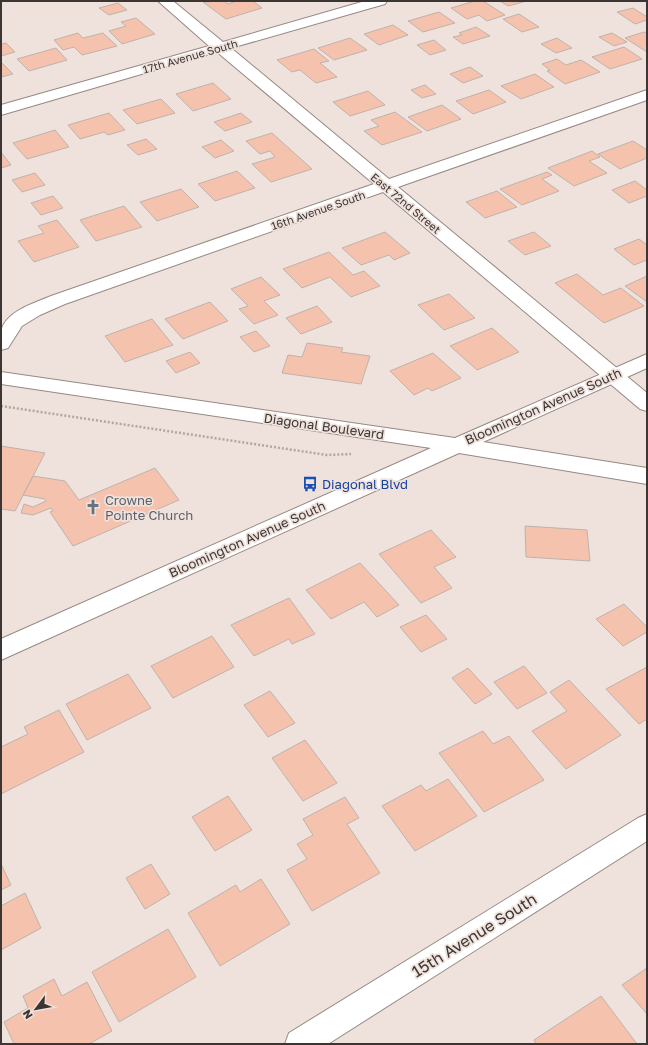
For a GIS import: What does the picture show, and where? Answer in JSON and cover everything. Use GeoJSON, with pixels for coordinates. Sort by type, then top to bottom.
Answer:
{"type":"FeatureCollection","features":[{"type":"Feature","properties":{"kind":"street","name":"East 72nd Street"},"geometry":{"type":"LineString","coordinates":[[165,1],[647,404]]}},
{"type":"Feature","properties":{"kind":"street","name":"17th Avenue South"},"geometry":{"type":"LineString","coordinates":[[1,110],[380,1]]}},
{"type":"Feature","properties":{"kind":"street","name":"16th Avenue South"},"geometry":{"type":"LineString","coordinates":[[1,344],[16,322],[33,311],[58,300],[647,95]]}},
{"type":"Feature","properties":{"kind":"street","name":"Bloomington Avenue South"},"geometry":{"type":"LineString","coordinates":[[1,650],[647,360]]}},
{"type":"Feature","properties":{"kind":"street","name":"Diagonal Boulevard"},"geometry":{"type":"LineString","coordinates":[[1,378],[406,437],[647,476]]}},
{"type":"Feature","properties":{"kind":"street","name":"15th Avenue South"},"geometry":{"type":"LineString","coordinates":[[300,1044],[647,826]]}},
{"type":"Feature","properties":{"kind":"path"},"geometry":{"type":"LineString","coordinates":[[1,406],[327,455],[354,454]]}},
{"type":"Feature","properties":{"kind":"building"},"geometry":{"type":"Polygon","coordinates":[[[224,1],[228,4],[236,1],[253,1],[262,8],[226,19],[203,2],[224,1]]]}},
{"type":"Feature","properties":{"kind":"building"},"geometry":{"type":"Polygon","coordinates":[[[475,1],[483,1],[505,15],[487,21],[479,15],[467,19],[451,8],[475,1]]]}},
{"type":"Feature","properties":{"kind":"building"},"geometry":{"type":"Polygon","coordinates":[[[500,1],[527,1],[508,6],[500,1]]]}},
{"type":"Feature","properties":{"kind":"building"},"geometry":{"type":"Polygon","coordinates":[[[118,3],[127,10],[109,15],[99,8],[118,3]]]}},
{"type":"Feature","properties":{"kind":"building"},"geometry":{"type":"Polygon","coordinates":[[[633,8],[647,17],[647,20],[635,24],[617,12],[633,8]]]}},
{"type":"Feature","properties":{"kind":"building"},"geometry":{"type":"Polygon","coordinates":[[[439,12],[455,23],[423,32],[408,21],[439,12]]]}},
{"type":"Feature","properties":{"kind":"building"},"geometry":{"type":"Polygon","coordinates":[[[519,14],[539,27],[522,32],[503,19],[519,14]]]}},
{"type":"Feature","properties":{"kind":"building"},"geometry":{"type":"Polygon","coordinates":[[[136,18],[155,34],[122,44],[109,31],[126,26],[121,22],[136,18]]]}},
{"type":"Feature","properties":{"kind":"building"},"geometry":{"type":"Polygon","coordinates":[[[393,25],[408,35],[379,45],[364,34],[393,25]]]}},
{"type":"Feature","properties":{"kind":"building"},"geometry":{"type":"Polygon","coordinates":[[[476,27],[490,36],[463,44],[453,37],[462,35],[459,33],[476,27]]]}},
{"type":"Feature","properties":{"kind":"building"},"geometry":{"type":"Polygon","coordinates":[[[644,32],[647,33],[647,52],[625,38],[644,32]]]}},
{"type":"Feature","properties":{"kind":"building"},"geometry":{"type":"Polygon","coordinates":[[[78,33],[83,38],[103,33],[117,46],[82,55],[74,47],[63,50],[54,40],[78,33]]]}},
{"type":"Feature","properties":{"kind":"building"},"geometry":{"type":"Polygon","coordinates":[[[612,33],[627,42],[614,46],[599,37],[612,33]]]}},
{"type":"Feature","properties":{"kind":"building"},"geometry":{"type":"Polygon","coordinates":[[[350,38],[367,50],[334,60],[318,48],[350,38]]]}},
{"type":"Feature","properties":{"kind":"building"},"geometry":{"type":"Polygon","coordinates":[[[557,38],[572,48],[556,53],[541,44],[557,38]]]}},
{"type":"Feature","properties":{"kind":"building"},"geometry":{"type":"Polygon","coordinates":[[[434,40],[446,50],[430,55],[417,45],[434,40]]]}},
{"type":"Feature","properties":{"kind":"building"},"geometry":{"type":"Polygon","coordinates":[[[6,43],[15,52],[1,56],[1,44],[6,43]]]}},
{"type":"Feature","properties":{"kind":"building"},"geometry":{"type":"Polygon","coordinates":[[[624,47],[642,59],[610,69],[592,57],[624,47]]]}},
{"type":"Feature","properties":{"kind":"building"},"geometry":{"type":"Polygon","coordinates":[[[56,48],[67,60],[29,71],[17,59],[56,48]]]}},
{"type":"Feature","properties":{"kind":"building"},"geometry":{"type":"Polygon","coordinates":[[[314,49],[329,61],[320,63],[337,77],[316,83],[300,70],[292,72],[277,60],[314,49]]]}},
{"type":"Feature","properties":{"kind":"building"},"geometry":{"type":"Polygon","coordinates":[[[557,59],[566,65],[581,60],[600,72],[565,84],[547,71],[550,70],[542,64],[557,59]]]}},
{"type":"Feature","properties":{"kind":"building"},"geometry":{"type":"Polygon","coordinates":[[[1,62],[13,74],[1,77],[1,62]]]}},
{"type":"Feature","properties":{"kind":"building"},"geometry":{"type":"Polygon","coordinates":[[[470,67],[483,76],[463,83],[450,74],[470,67]]]}},
{"type":"Feature","properties":{"kind":"building"},"geometry":{"type":"Polygon","coordinates":[[[535,74],[554,87],[521,99],[501,86],[535,74]]]}},
{"type":"Feature","properties":{"kind":"building"},"geometry":{"type":"Polygon","coordinates":[[[213,83],[231,99],[193,111],[176,94],[213,83]]]}},
{"type":"Feature","properties":{"kind":"building"},"geometry":{"type":"Polygon","coordinates":[[[425,85],[436,94],[422,98],[411,90],[425,85]]]}},
{"type":"Feature","properties":{"kind":"building"},"geometry":{"type":"Polygon","coordinates":[[[489,90],[506,102],[473,114],[456,101],[489,90]]]}},
{"type":"Feature","properties":{"kind":"building"},"geometry":{"type":"Polygon","coordinates":[[[368,91],[385,105],[350,116],[333,102],[368,91]]]}},
{"type":"Feature","properties":{"kind":"building"},"geometry":{"type":"Polygon","coordinates":[[[161,99],[175,113],[137,124],[123,110],[161,99]]]}},
{"type":"Feature","properties":{"kind":"building"},"geometry":{"type":"Polygon","coordinates":[[[442,105],[461,119],[427,131],[408,117],[442,105]]]}},
{"type":"Feature","properties":{"kind":"building"},"geometry":{"type":"Polygon","coordinates":[[[395,112],[422,132],[382,145],[364,131],[379,126],[371,120],[395,112]]]}},
{"type":"Feature","properties":{"kind":"building"},"geometry":{"type":"Polygon","coordinates":[[[109,113],[125,130],[108,135],[104,132],[80,139],[68,125],[109,113]]]}},
{"type":"Feature","properties":{"kind":"building"},"geometry":{"type":"Polygon","coordinates":[[[241,113],[252,122],[225,131],[214,122],[241,113]]]}},
{"type":"Feature","properties":{"kind":"building"},"geometry":{"type":"Polygon","coordinates":[[[55,130],[69,147],[27,159],[13,143],[55,130]]]}},
{"type":"Feature","properties":{"kind":"building"},"geometry":{"type":"Polygon","coordinates":[[[272,133],[312,169],[271,182],[252,164],[275,157],[270,151],[260,154],[246,141],[272,133]]]}},
{"type":"Feature","properties":{"kind":"building"},"geometry":{"type":"Polygon","coordinates":[[[146,139],[157,149],[138,155],[127,145],[146,139]]]}},
{"type":"Feature","properties":{"kind":"building"},"geometry":{"type":"Polygon","coordinates":[[[221,140],[234,151],[215,158],[202,147],[221,140]]]}},
{"type":"Feature","properties":{"kind":"building"},"geometry":{"type":"Polygon","coordinates":[[[633,141],[647,150],[647,158],[620,169],[598,154],[633,141]]]}},
{"type":"Feature","properties":{"kind":"building"},"geometry":{"type":"Polygon","coordinates":[[[592,151],[600,157],[589,161],[607,173],[574,186],[548,168],[592,151]]]}},
{"type":"Feature","properties":{"kind":"building"},"geometry":{"type":"Polygon","coordinates":[[[1,152],[11,165],[1,168],[1,152]]]}},
{"type":"Feature","properties":{"kind":"building"},"geometry":{"type":"Polygon","coordinates":[[[237,171],[255,188],[215,201],[198,184],[237,171]]]}},
{"type":"Feature","properties":{"kind":"building"},"geometry":{"type":"Polygon","coordinates":[[[547,172],[552,175],[542,179],[559,191],[522,205],[500,189],[547,172]]]}},
{"type":"Feature","properties":{"kind":"building"},"geometry":{"type":"Polygon","coordinates":[[[35,173],[45,185],[22,192],[12,180],[35,173]]]}},
{"type":"Feature","properties":{"kind":"building"},"geometry":{"type":"Polygon","coordinates":[[[635,181],[647,190],[647,196],[629,203],[612,190],[635,181]]]}},
{"type":"Feature","properties":{"kind":"building"},"geometry":{"type":"Polygon","coordinates":[[[181,189],[199,207],[157,221],[140,202],[181,189]]]}},
{"type":"Feature","properties":{"kind":"building"},"geometry":{"type":"Polygon","coordinates":[[[497,191],[517,207],[485,218],[466,202],[497,191]]]}},
{"type":"Feature","properties":{"kind":"building"},"geometry":{"type":"Polygon","coordinates":[[[53,196],[63,208],[41,215],[31,203],[53,196]]]}},
{"type":"Feature","properties":{"kind":"building"},"geometry":{"type":"Polygon","coordinates":[[[124,206],[142,227],[96,241],[80,220],[124,206]]]}},
{"type":"Feature","properties":{"kind":"building"},"geometry":{"type":"Polygon","coordinates":[[[57,220],[79,247],[34,262],[18,241],[44,233],[38,226],[57,220]]]}},
{"type":"Feature","properties":{"kind":"building"},"geometry":{"type":"Polygon","coordinates":[[[385,232],[410,253],[394,260],[389,255],[361,265],[342,248],[385,232]]]}},
{"type":"Feature","properties":{"kind":"building"},"geometry":{"type":"Polygon","coordinates":[[[534,232],[551,246],[525,255],[508,241],[534,232]]]}},
{"type":"Feature","properties":{"kind":"building"},"geometry":{"type":"Polygon","coordinates":[[[639,239],[647,245],[647,260],[634,265],[614,249],[639,239]]]}},
{"type":"Feature","properties":{"kind":"building"},"geometry":{"type":"Polygon","coordinates":[[[329,252],[353,275],[364,271],[380,286],[351,297],[330,277],[302,288],[283,269],[329,252]]]}},
{"type":"Feature","properties":{"kind":"building"},"geometry":{"type":"Polygon","coordinates":[[[577,274],[603,295],[621,288],[644,306],[604,323],[555,283],[577,274]]]}},
{"type":"Feature","properties":{"kind":"building"},"geometry":{"type":"Polygon","coordinates":[[[647,276],[647,302],[625,286],[647,276]]]}},
{"type":"Feature","properties":{"kind":"building"},"geometry":{"type":"Polygon","coordinates":[[[261,277],[280,295],[264,301],[278,315],[254,324],[239,309],[248,306],[231,289],[261,277]]]}},
{"type":"Feature","properties":{"kind":"building"},"geometry":{"type":"Polygon","coordinates":[[[449,294],[475,318],[444,330],[418,305],[449,294]]]}},
{"type":"Feature","properties":{"kind":"building"},"geometry":{"type":"Polygon","coordinates":[[[210,302],[228,321],[183,339],[165,319],[210,302]]]}},
{"type":"Feature","properties":{"kind":"building"},"geometry":{"type":"Polygon","coordinates":[[[317,306],[332,322],[301,334],[286,318],[317,306]]]}},
{"type":"Feature","properties":{"kind":"building"},"geometry":{"type":"Polygon","coordinates":[[[152,319],[173,345],[125,362],[105,336],[152,319]]]}},
{"type":"Feature","properties":{"kind":"building"},"geometry":{"type":"Polygon","coordinates":[[[492,328],[519,352],[477,370],[450,346],[492,328]]]}},
{"type":"Feature","properties":{"kind":"building"},"geometry":{"type":"Polygon","coordinates":[[[256,331],[270,346],[254,352],[240,337],[256,331]]]}},
{"type":"Feature","properties":{"kind":"building"},"geometry":{"type":"Polygon","coordinates":[[[307,343],[343,348],[341,352],[370,356],[361,384],[282,373],[288,355],[302,357],[307,343]]]}},
{"type":"Feature","properties":{"kind":"building"},"geometry":{"type":"Polygon","coordinates":[[[190,352],[200,363],[176,373],[166,361],[190,352]]]}},
{"type":"Feature","properties":{"kind":"building"},"geometry":{"type":"Polygon","coordinates":[[[433,353],[461,378],[432,391],[428,388],[414,395],[390,371],[433,353]]]}},
{"type":"Feature","properties":{"kind":"building"},"geometry":{"type":"Polygon","coordinates":[[[1,446],[45,453],[15,511],[1,509],[1,446]]]}},
{"type":"Feature","properties":{"kind":"building","name":"Crowne Pointe Church"},"geometry":{"type":"Polygon","coordinates":[[[155,468],[179,500],[73,546],[50,512],[53,511],[51,508],[33,515],[21,513],[24,504],[33,507],[46,501],[45,499],[23,495],[33,476],[65,481],[79,500],[155,468]]]}},
{"type":"Feature","properties":{"kind":"building"},"geometry":{"type":"Polygon","coordinates":[[[525,526],[587,530],[590,561],[526,557],[525,526]]]}},
{"type":"Feature","properties":{"kind":"building"},"geometry":{"type":"Polygon","coordinates":[[[431,530],[456,557],[434,567],[452,588],[421,603],[379,554],[431,530]]]}},
{"type":"Feature","properties":{"kind":"building"},"geometry":{"type":"Polygon","coordinates":[[[360,563],[399,605],[377,617],[364,602],[331,619],[306,590],[360,563]]]}},
{"type":"Feature","properties":{"kind":"building"},"geometry":{"type":"Polygon","coordinates":[[[289,598],[315,634],[292,644],[289,639],[254,656],[231,625],[289,598]]]}},
{"type":"Feature","properties":{"kind":"building"},"geometry":{"type":"Polygon","coordinates":[[[624,604],[647,627],[647,632],[623,646],[596,619],[624,604]]]}},
{"type":"Feature","properties":{"kind":"building"},"geometry":{"type":"Polygon","coordinates":[[[426,615],[447,639],[421,652],[400,627],[426,615]]]}},
{"type":"Feature","properties":{"kind":"building"},"geometry":{"type":"Polygon","coordinates":[[[212,636],[234,667],[173,698],[151,666],[212,636]]]}},
{"type":"Feature","properties":{"kind":"building"},"geometry":{"type":"Polygon","coordinates":[[[524,666],[547,693],[517,709],[494,682],[524,666]]]}},
{"type":"Feature","properties":{"kind":"building"},"geometry":{"type":"Polygon","coordinates":[[[647,667],[647,719],[639,724],[606,689],[647,667]]]}},
{"type":"Feature","properties":{"kind":"building"},"geometry":{"type":"Polygon","coordinates":[[[468,668],[492,694],[475,704],[452,678],[468,668]]]}},
{"type":"Feature","properties":{"kind":"building"},"geometry":{"type":"Polygon","coordinates":[[[128,674],[151,708],[87,740],[66,704],[128,674]]]}},
{"type":"Feature","properties":{"kind":"building"},"geometry":{"type":"Polygon","coordinates":[[[569,680],[621,735],[566,769],[532,731],[567,711],[550,692],[569,680]]]}},
{"type":"Feature","properties":{"kind":"building"},"geometry":{"type":"Polygon","coordinates":[[[270,691],[295,723],[268,737],[244,705],[270,691]]]}},
{"type":"Feature","properties":{"kind":"building"},"geometry":{"type":"Polygon","coordinates":[[[59,710],[84,752],[1,794],[1,747],[28,734],[24,727],[59,710]]]}},
{"type":"Feature","properties":{"kind":"building"},"geometry":{"type":"Polygon","coordinates":[[[483,731],[493,744],[509,736],[544,780],[484,812],[439,753],[483,731]]]}},
{"type":"Feature","properties":{"kind":"building"},"geometry":{"type":"Polygon","coordinates":[[[305,740],[337,783],[303,801],[272,758],[305,740]]]}},
{"type":"Feature","properties":{"kind":"building"},"geometry":{"type":"Polygon","coordinates":[[[448,779],[477,816],[415,851],[382,806],[421,785],[426,791],[448,779]]]}},
{"type":"Feature","properties":{"kind":"building"},"geometry":{"type":"Polygon","coordinates":[[[228,796],[252,830],[215,851],[192,817],[228,796]]]}},
{"type":"Feature","properties":{"kind":"building"},"geometry":{"type":"Polygon","coordinates":[[[345,797],[359,818],[347,824],[380,873],[312,911],[287,870],[307,859],[297,844],[313,835],[303,819],[345,797]]]}},
{"type":"Feature","properties":{"kind":"building"},"geometry":{"type":"Polygon","coordinates":[[[1,864],[11,885],[1,890],[1,864]]]}},
{"type":"Feature","properties":{"kind":"building"},"geometry":{"type":"Polygon","coordinates":[[[151,864],[170,894],[145,909],[126,878],[151,864]]]}},
{"type":"Feature","properties":{"kind":"building"},"geometry":{"type":"Polygon","coordinates":[[[261,879],[290,924],[220,966],[188,913],[236,885],[240,892],[261,879]]]}},
{"type":"Feature","properties":{"kind":"building"},"geometry":{"type":"Polygon","coordinates":[[[25,893],[41,928],[1,950],[1,906],[25,893]]]}},
{"type":"Feature","properties":{"kind":"building"},"geometry":{"type":"Polygon","coordinates":[[[168,929],[196,977],[119,1022],[92,972],[168,929]]]}},
{"type":"Feature","properties":{"kind":"building"},"geometry":{"type":"Polygon","coordinates":[[[647,968],[647,1014],[622,985],[647,968]]]}},
{"type":"Feature","properties":{"kind":"building"},"geometry":{"type":"Polygon","coordinates":[[[54,979],[62,996],[87,982],[112,1031],[89,1044],[14,1044],[4,1022],[28,1008],[23,996],[54,979]]]}},
{"type":"Feature","properties":{"kind":"building"},"geometry":{"type":"Polygon","coordinates":[[[601,996],[637,1044],[536,1044],[534,1040],[601,996]]]}},
{"type":"Feature","properties":{"kind":"place","name":"Diagonal Blvd"},"geometry":{"type":"Point","coordinates":[310,484]}},
{"type":"Feature","properties":{"kind":"place","name":"Crowne Pointe Church"},"geometry":{"type":"Point","coordinates":[93,507]}}]}
